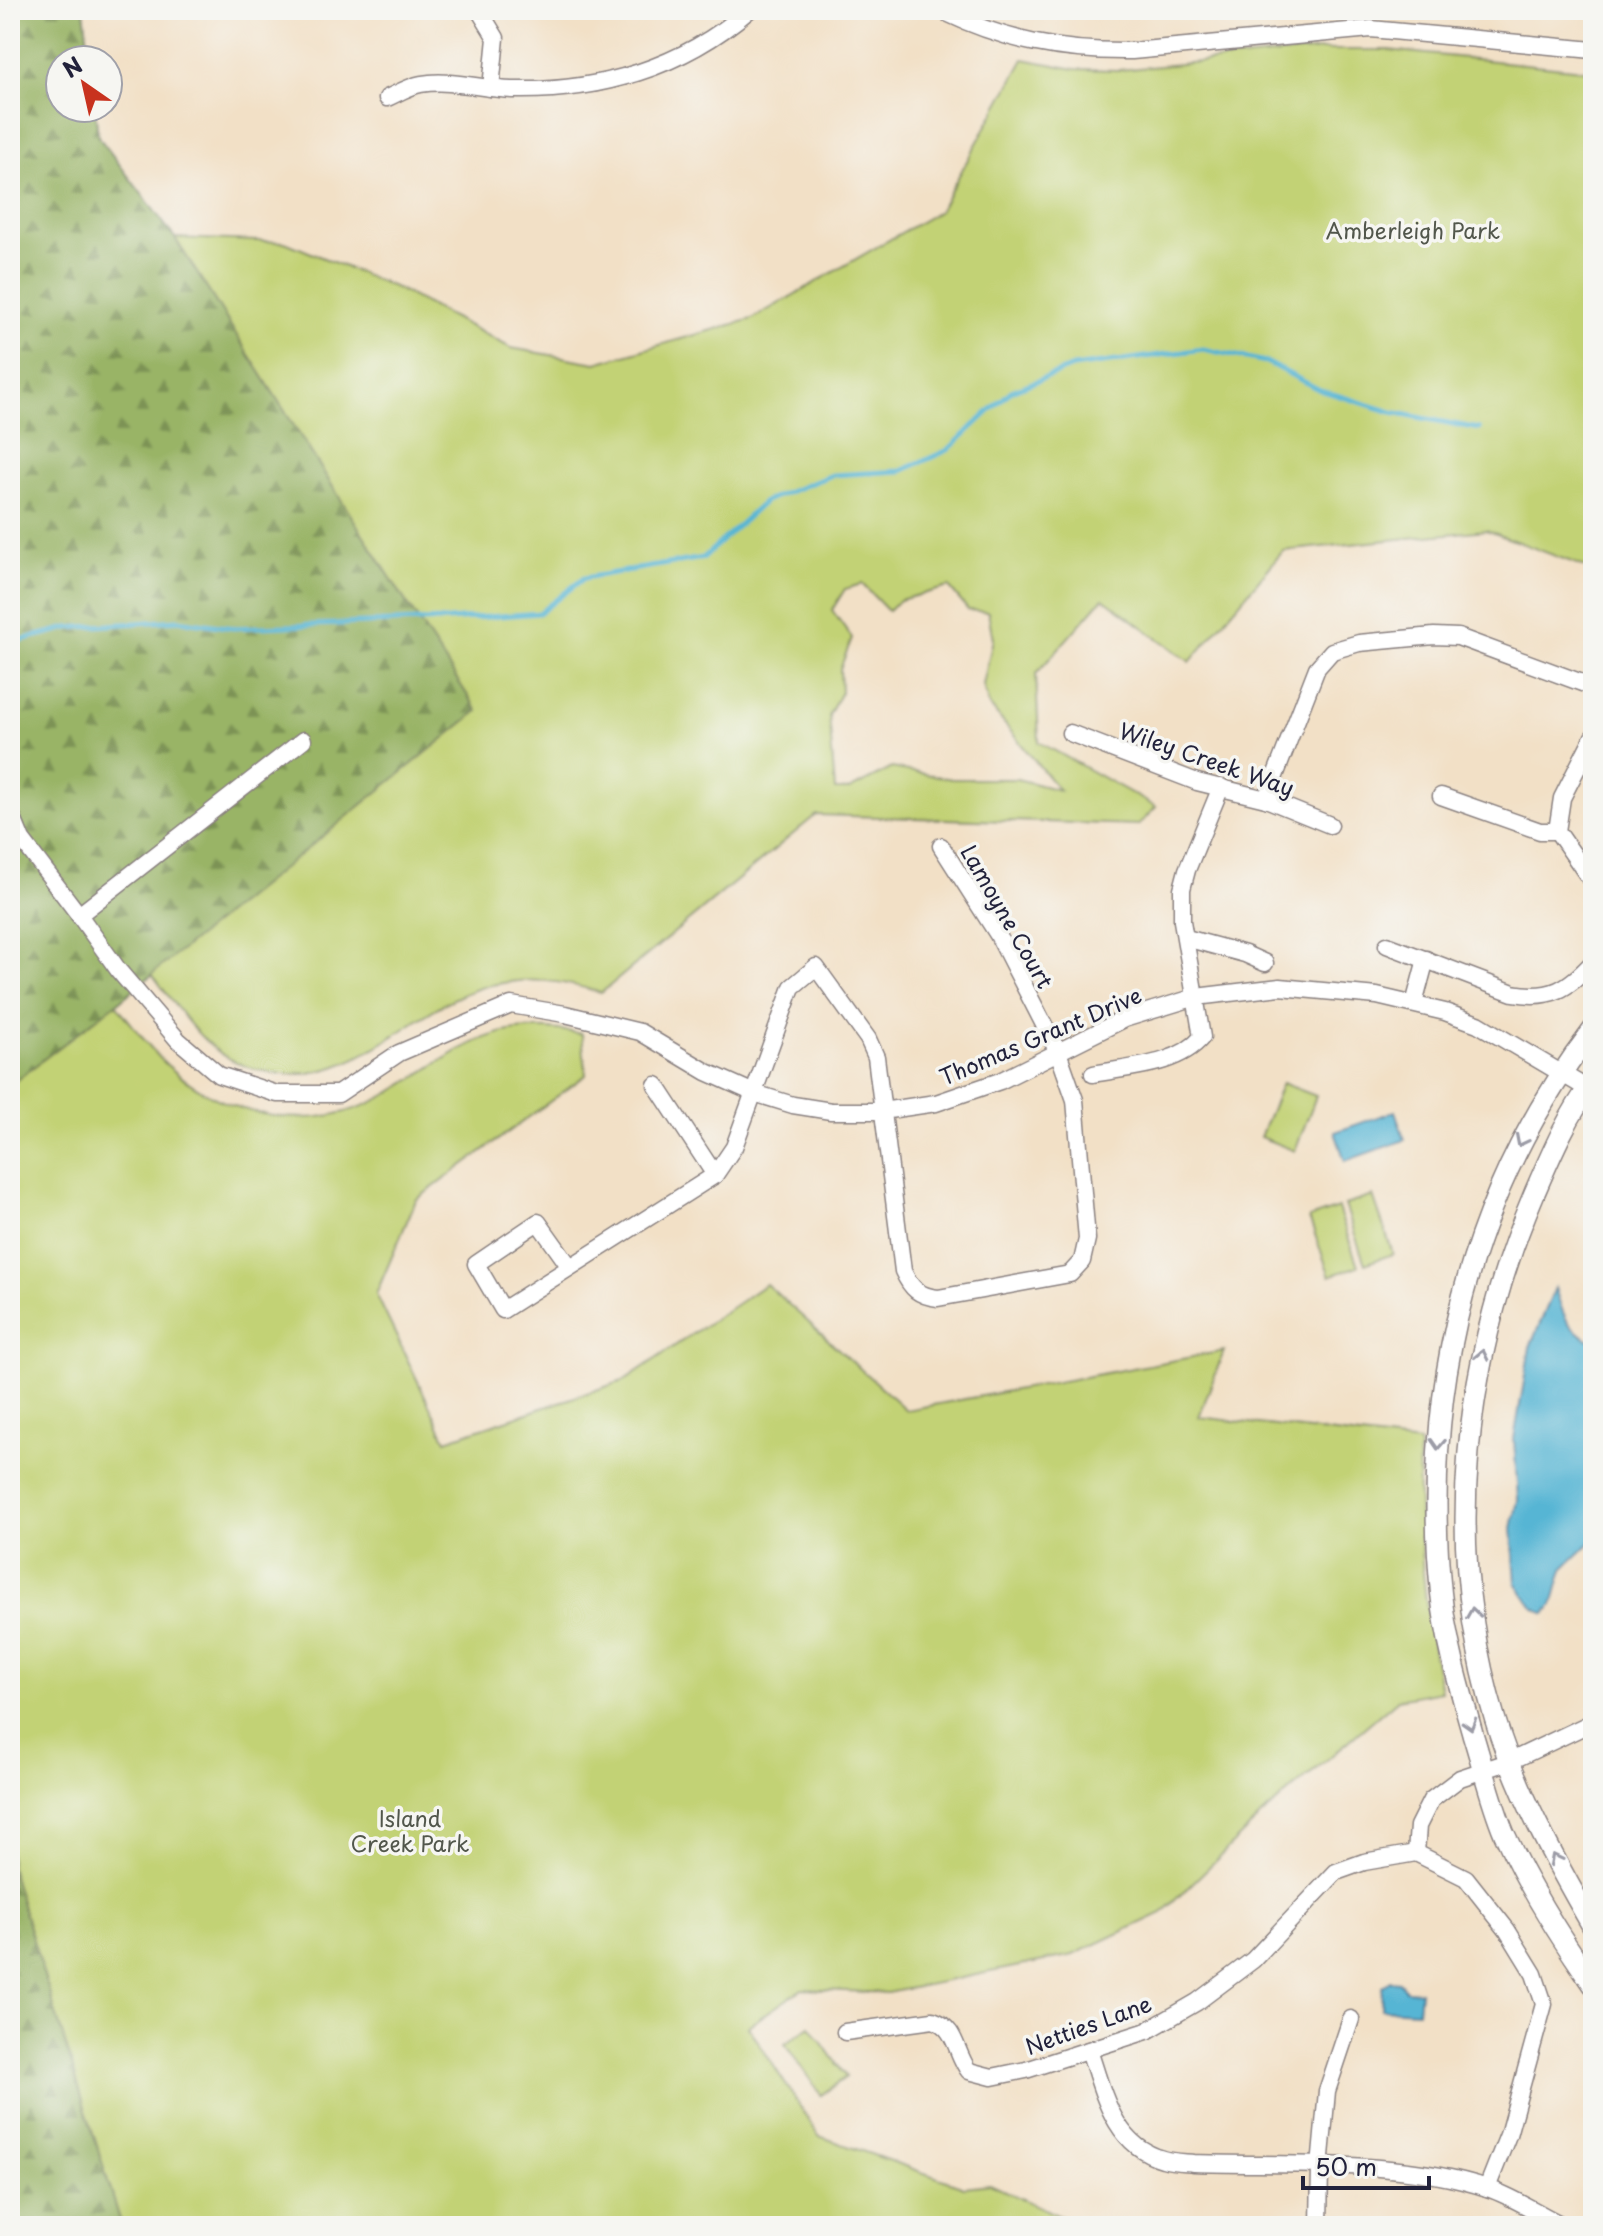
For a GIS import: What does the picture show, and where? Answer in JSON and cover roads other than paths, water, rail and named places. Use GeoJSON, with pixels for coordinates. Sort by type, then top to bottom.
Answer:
{"type":"FeatureCollection","features":[{"type":"Feature","properties":{"kind":"street"},"geometry":{"type":"LineString","coordinates":[[479,10],[496,38],[491,88]]}},
{"type":"Feature","properties":{"kind":"street"},"geometry":{"type":"LineString","coordinates":[[387,98],[423,84],[443,82],[491,88],[554,90],[628,77],[689,52],[749,10]]}},
{"type":"Feature","properties":{"kind":"street"},"geometry":{"type":"LineString","coordinates":[[940,10],[1020,41],[1096,51],[1132,51],[1371,29],[1593,50]]}},
{"type":"Feature","properties":{"kind":"street"},"geometry":{"type":"LineString","coordinates":[[1266,799],[1317,668],[1324,658],[1342,647],[1434,636],[1458,637],[1593,687]]}},
{"type":"Feature","properties":{"kind":"street","name":"Wiley Creek Way"},"geometry":{"type":"LineString","coordinates":[[1070,733],[1197,782],[1266,799],[1330,825]]}},
{"type":"Feature","properties":{"kind":"street"},"geometry":{"type":"LineString","coordinates":[[1593,737],[1562,798],[1557,831],[1593,883]]}},
{"type":"Feature","properties":{"kind":"street"},"geometry":{"type":"LineString","coordinates":[[79,915],[303,740]]}},
{"type":"Feature","properties":{"kind":"street"},"geometry":{"type":"LineString","coordinates":[[1093,1074],[1167,1059],[1194,1047],[1202,1037],[1182,921],[1182,889],[1221,787]]}},
{"type":"Feature","properties":{"kind":"street"},"geometry":{"type":"LineString","coordinates":[[1441,796],[1540,831],[1557,831]]}},
{"type":"Feature","properties":{"kind":"street","name":"Thomas Grant Drive"},"geometry":{"type":"LineString","coordinates":[[10,811],[22,840],[119,971],[178,1040],[219,1075],[277,1094],[338,1094],[399,1053],[511,1005],[640,1032],[707,1072],[754,1093],[793,1105],[831,1111],[882,1111],[958,1097],[1000,1081],[1124,1019],[1196,997],[1280,987],[1337,990],[1445,1012],[1478,1024],[1559,1073],[1591,1088]]}},
{"type":"Feature","properties":{"kind":"street","name":"Lamoyne Court"},"geometry":{"type":"LineString","coordinates":[[882,1111],[903,1271],[909,1285],[923,1296],[938,1298],[1070,1274],[1082,1261],[1087,1239],[1075,1100],[1058,1052],[998,935],[941,846]]}},
{"type":"Feature","properties":{"kind":"street"},"geometry":{"type":"LineString","coordinates":[[1186,938],[1245,954],[1265,963]]}},
{"type":"Feature","properties":{"kind":"street"},"geometry":{"type":"LineString","coordinates":[[1387,945],[1513,993],[1532,997],[1550,995],[1564,988],[1593,962]]}},
{"type":"Feature","properties":{"kind":"street"},"geometry":{"type":"LineString","coordinates":[[1414,1004],[1426,959]]}},
{"type":"Feature","properties":{"kind":"street"},"geometry":{"type":"LineString","coordinates":[[570,1267],[538,1222],[476,1264],[503,1310],[715,1175],[734,1147],[792,987],[816,967],[868,1039],[876,1057],[882,1111]]}},
{"type":"Feature","properties":{"kind":"street"},"geometry":{"type":"LineString","coordinates":[[1593,1030],[1559,1073],[1518,1145],[1481,1233],[1456,1319],[1440,1410],[1435,1502],[1441,1594],[1460,1691],[1503,1830],[1528,1882],[1593,1984]]}},
{"type":"Feature","properties":{"kind":"street"},"geometry":{"type":"LineString","coordinates":[[656,1085],[715,1175]]}},
{"type":"Feature","properties":{"kind":"street"},"geometry":{"type":"LineString","coordinates":[[1591,1088],[1548,1160],[1511,1247],[1487,1334],[1471,1424],[1466,1516],[1472,1609],[1491,1705],[1533,1815],[1558,1867],[1593,1927]]}},
{"type":"Feature","properties":{"kind":"street"},"geometry":{"type":"LineString","coordinates":[[1487,2188],[1508,2135],[1544,2004],[1534,1974],[1507,1930],[1466,1878],[1416,1853],[1418,1826],[1431,1800],[1460,1778],[1511,1761],[1593,1722]]}},
{"type":"Feature","properties":{"kind":"street","name":"Netties Lane"},"geometry":{"type":"LineString","coordinates":[[845,2032],[933,2020],[943,2024],[954,2037],[961,2060],[969,2071],[992,2077],[1026,2070],[1147,2031],[1197,2002],[1253,1960],[1336,1872],[1364,1862],[1416,1853]]}},
{"type":"Feature","properties":{"kind":"street"},"geometry":{"type":"LineString","coordinates":[[1319,2226],[1320,2167],[1327,2091],[1351,2019]]}},
{"type":"Feature","properties":{"kind":"street"},"geometry":{"type":"LineString","coordinates":[[1089,2050],[1112,2116],[1122,2131],[1138,2147],[1162,2159],[1194,2163],[1394,2169],[1445,2177],[1487,2188],[1531,2206],[1564,2226]]}},
{"type":"Feature","properties":{"kind":"water"},"geometry":{"type":"Polygon","coordinates":[[[1395,1111],[1405,1140],[1345,1161],[1335,1132],[1395,1111]]]}},
{"type":"Feature","properties":{"kind":"water"},"geometry":{"type":"Polygon","coordinates":[[[1555,1288],[1571,1326],[1593,1342],[1593,1540],[1563,1569],[1553,1605],[1545,1614],[1532,1606],[1516,1583],[1512,1528],[1518,1500],[1514,1439],[1530,1347],[1555,1288]]]}},
{"type":"Feature","properties":{"kind":"water"},"geometry":{"type":"Polygon","coordinates":[[[1390,1981],[1399,1982],[1406,1990],[1420,1991],[1418,2011],[1381,2009],[1382,1987],[1390,1981]]]}},
{"type":"Feature","properties":{"kind":"waterway"},"geometry":{"type":"LineString","coordinates":[[10,640],[68,628],[178,620],[233,628],[448,620],[539,613],[584,578],[703,558],[765,501],[832,475],[901,471],[948,450],[1011,391],[1073,367],[1203,349],[1266,362],[1320,390],[1392,412],[1479,429]]}},
{"type":"Feature","properties":{"kind":"park label","name":"Amberleigh Park"},"geometry":{"type":"Point","coordinates":[1413,229]}},
{"type":"Feature","properties":{"kind":"park label","name":"Island Creek Park"},"geometry":{"type":"Point","coordinates":[410,1830]}}]}
